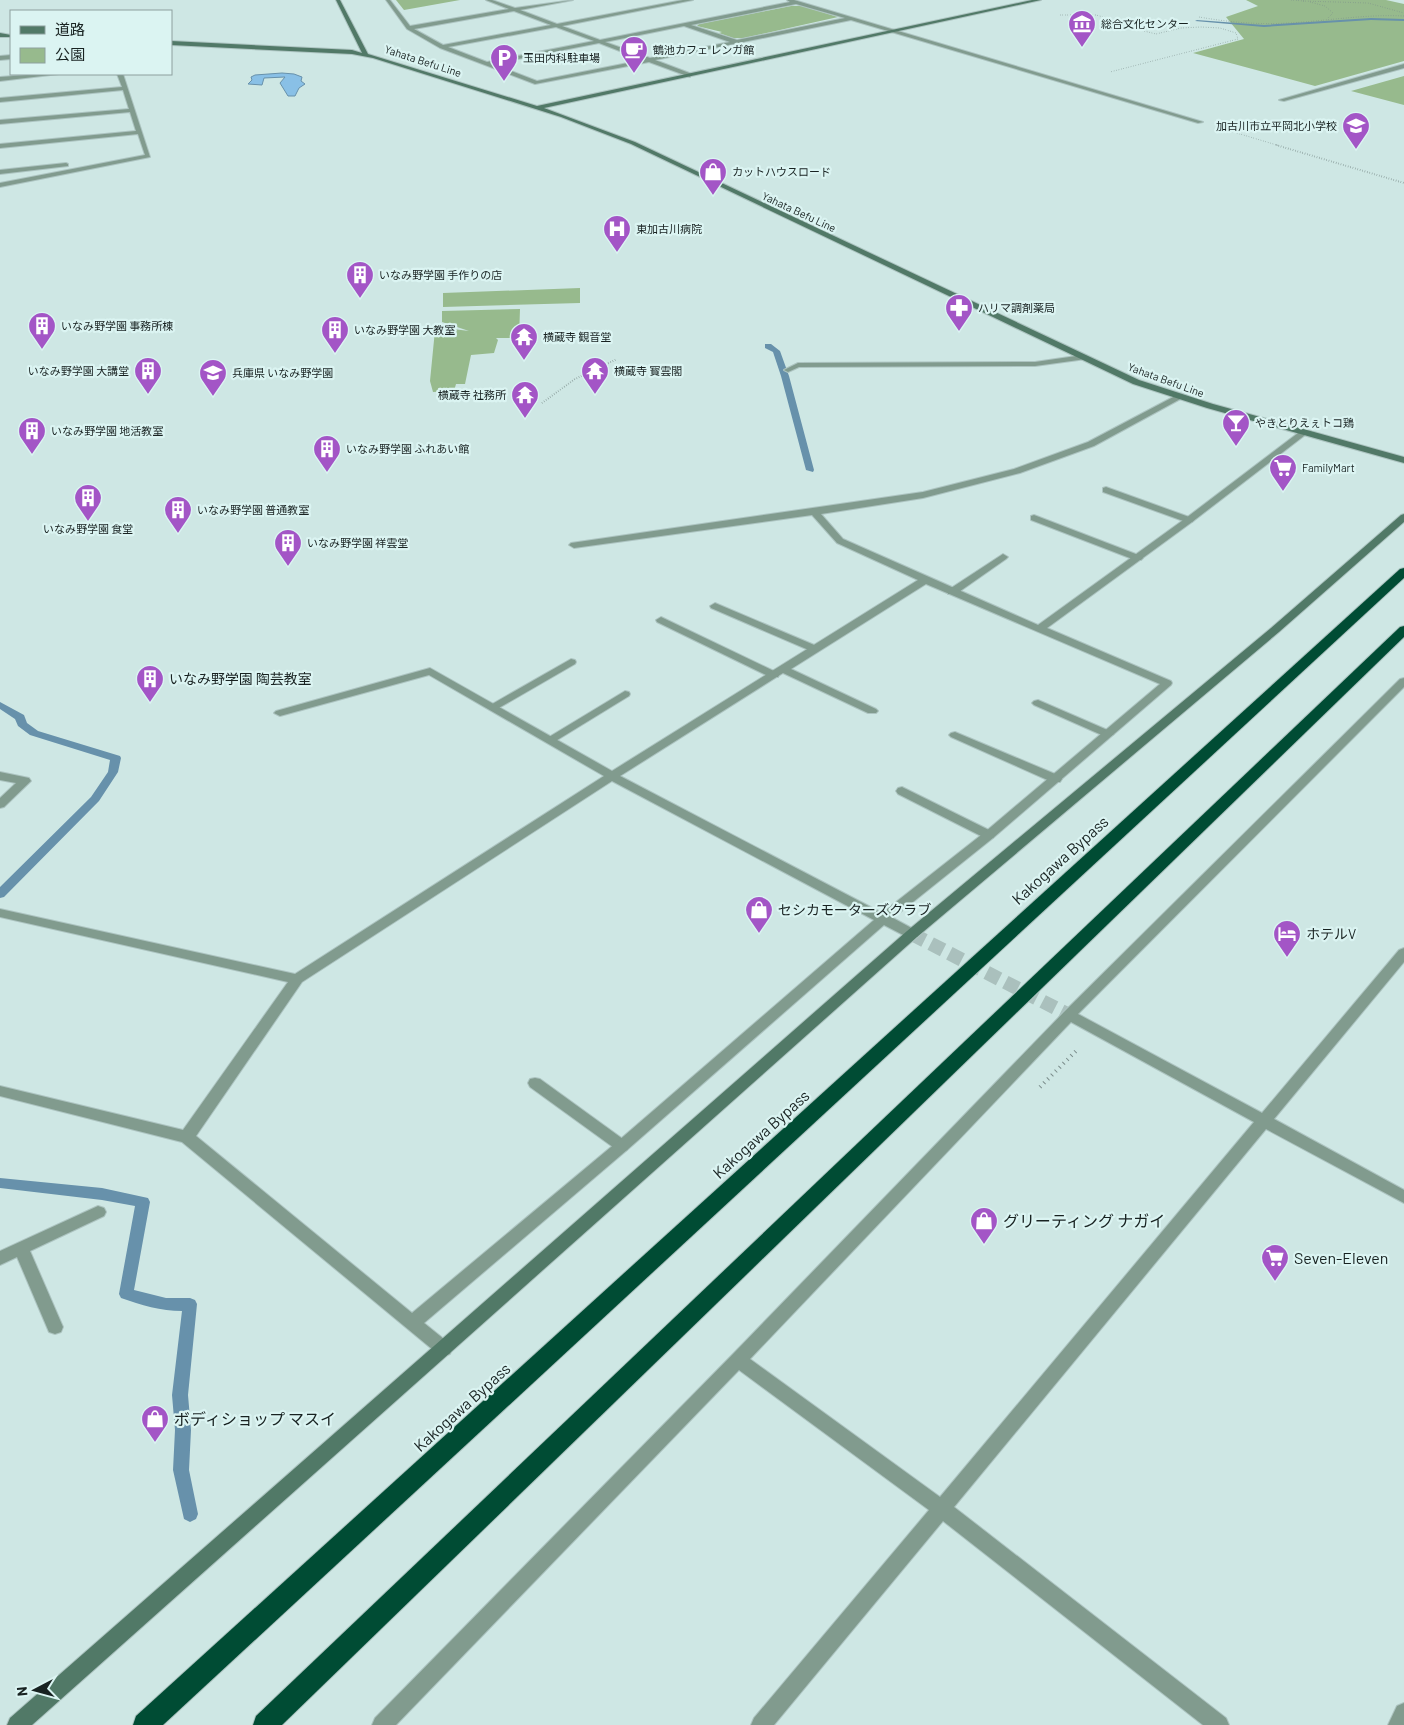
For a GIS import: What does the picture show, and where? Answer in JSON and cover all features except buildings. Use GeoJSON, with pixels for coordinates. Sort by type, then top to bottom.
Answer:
{"type":"FeatureCollection","features":[{"type":"Feature","properties":{"kind":"highway","name":"Kakogawa Bypass"},"geometry":{"type":"LineString","coordinates":[[144,1725],[1404,572]]}},
{"type":"Feature","properties":{"kind":"highway"},"geometry":{"type":"LineString","coordinates":[[265,1725],[1404,630]]}},
{"type":"Feature","properties":{"kind":"street"},"geometry":{"type":"LineString","coordinates":[[338,0],[366,55]]}},
{"type":"Feature","properties":{"kind":"street"},"geometry":{"type":"LineString","coordinates":[[388,0],[409,28],[442,47],[537,83],[849,19]]}},
{"type":"Feature","properties":{"kind":"street"},"geometry":{"type":"LineString","coordinates":[[488,0],[690,75]]}},
{"type":"Feature","properties":{"kind":"street"},"geometry":{"type":"LineString","coordinates":[[409,28],[571,0]]}},
{"type":"Feature","properties":{"kind":"street"},"geometry":{"type":"LineString","coordinates":[[442,47],[691,0]]}},
{"type":"Feature","properties":{"kind":"street"},"geometry":{"type":"LineString","coordinates":[[789,0],[1200,122]]}},
{"type":"Feature","properties":{"kind":"street"},"geometry":{"type":"LineString","coordinates":[[537,108],[1039,0]]}},
{"type":"Feature","properties":{"kind":"street"},"geometry":{"type":"LineString","coordinates":[[486,64],[796,2]]}},
{"type":"Feature","properties":{"kind":"street"},"geometry":{"type":"LineString","coordinates":[[684,24],[736,42]]}},
{"type":"Feature","properties":{"kind":"street","name":"Yahata Befu Line"},"geometry":{"type":"LineString","coordinates":[[172,43],[334,50],[366,55],[537,108],[656,154],[1136,382],[1180,397],[1404,460]]}},
{"type":"Feature","properties":{"kind":"street"},"geometry":{"type":"LineString","coordinates":[[1282,100],[1404,66]]}},
{"type":"Feature","properties":{"kind":"street"},"geometry":{"type":"LineString","coordinates":[[0,79],[45,75]]}},
{"type":"Feature","properties":{"kind":"street"},"geometry":{"type":"LineString","coordinates":[[120,75],[148,156]]}},
{"type":"Feature","properties":{"kind":"street"},"geometry":{"type":"LineString","coordinates":[[0,100],[126,88]]}},
{"type":"Feature","properties":{"kind":"street"},"geometry":{"type":"LineString","coordinates":[[0,122],[133,110]]}},
{"type":"Feature","properties":{"kind":"street"},"geometry":{"type":"LineString","coordinates":[[0,146],[140,132]]}},
{"type":"Feature","properties":{"kind":"street"},"geometry":{"type":"LineString","coordinates":[[0,172],[148,156]]}},
{"type":"Feature","properties":{"kind":"street"},"geometry":{"type":"LineString","coordinates":[[0,185],[148,156]]}},
{"type":"Feature","properties":{"kind":"street"},"geometry":{"type":"LineString","coordinates":[[788,370],[798,365],[1035,364],[1083,357]]}},
{"type":"Feature","properties":{"kind":"street"},"geometry":{"type":"LineString","coordinates":[[574,545],[924,495],[1017,471],[1091,444],[1180,397]]}},
{"type":"Feature","properties":{"kind":"street"},"geometry":{"type":"LineString","coordinates":[[1039,629],[1138,558],[1305,432]]}},
{"type":"Feature","properties":{"kind":"street"},"geometry":{"type":"LineString","coordinates":[[1106,490],[1189,520]]}},
{"type":"Feature","properties":{"kind":"street"},"geometry":{"type":"LineString","coordinates":[[412,1323],[622,1146],[882,920],[989,835],[1167,683],[952,592],[840,541],[814,512]]}},
{"type":"Feature","properties":{"kind":"street"},"geometry":{"type":"LineString","coordinates":[[16,1725],[912,934],[1275,630],[1404,517]]}},
{"type":"Feature","properties":{"kind":"street"},"geometry":{"type":"LineString","coordinates":[[1034,518],[1138,558]]}},
{"type":"Feature","properties":{"kind":"street"},"geometry":{"type":"LineString","coordinates":[[952,592],[1002,557]]}},
{"type":"Feature","properties":{"kind":"street"},"geometry":{"type":"LineString","coordinates":[[187,1137],[298,978],[612,776],[925,580]]}},
{"type":"Feature","properties":{"kind":"street"},"geometry":{"type":"LineString","coordinates":[[715,606],[815,649]]}},
{"type":"Feature","properties":{"kind":"street"},"geometry":{"type":"LineString","coordinates":[[660,620],[872,711]]}},
{"type":"Feature","properties":{"kind":"street"},"geometry":{"type":"LineString","coordinates":[[493,707],[571,662]]}},
{"type":"Feature","properties":{"kind":"street"},"geometry":{"type":"LineString","coordinates":[[280,713],[430,671],[612,776],[882,920],[912,934]]}},
{"type":"Feature","properties":{"kind":"street"},"geometry":{"type":"LineString","coordinates":[[382,1725],[738,1360],[1070,1015],[1404,681]]}},
{"type":"Feature","properties":{"kind":"street"},"geometry":{"type":"LineString","coordinates":[[550,740],[625,694]]}},
{"type":"Feature","properties":{"kind":"street"},"geometry":{"type":"LineString","coordinates":[[1038,703],[1108,734]]}},
{"type":"Feature","properties":{"kind":"street"},"geometry":{"type":"LineString","coordinates":[[956,735],[1056,779]]}},
{"type":"Feature","properties":{"kind":"street"},"geometry":{"type":"LineString","coordinates":[[0,776],[24,781],[0,804]]}},
{"type":"Feature","properties":{"kind":"street"},"geometry":{"type":"LineString","coordinates":[[902,792],[989,835]]}},
{"type":"Feature","properties":{"kind":"street"},"geometry":{"type":"LineString","coordinates":[[0,913],[298,978]]}},
{"type":"Feature","properties":{"kind":"street"},"geometry":{"type":"LineString","coordinates":[[762,1725],[1264,1119],[1404,953]]}},
{"type":"Feature","properties":{"kind":"street"},"geometry":{"type":"LineString","coordinates":[[1070,1015],[1264,1119],[1404,1197]]}},
{"type":"Feature","properties":{"kind":"street"},"geometry":{"type":"LineString","coordinates":[[535,1083],[622,1146]]}},
{"type":"Feature","properties":{"kind":"street"},"geometry":{"type":"LineString","coordinates":[[0,1091],[187,1137],[444,1349]]}},
{"type":"Feature","properties":{"kind":"street"},"geometry":{"type":"LineString","coordinates":[[0,1258],[98,1212]]}},
{"type":"Feature","properties":{"kind":"street"},"geometry":{"type":"LineString","coordinates":[[21,1248],[55,1327]]}},
{"type":"Feature","properties":{"kind":"street"},"geometry":{"type":"LineString","coordinates":[[738,1360],[942,1509],[1219,1725]]}},
{"type":"Feature","properties":{"kind":"street"},"geometry":{"type":"LineString","coordinates":[[1398,1725],[1404,1713]]}},
{"type":"Feature","properties":{"kind":"path"},"geometry":{"type":"LineString","coordinates":[[1291,0],[1364,1],[1395,8],[1404,13]]}},
{"type":"Feature","properties":{"kind":"path"},"geometry":{"type":"LineString","coordinates":[[1303,1],[1325,6],[1333,13],[1326,19]]}},
{"type":"Feature","properties":{"kind":"path"},"geometry":{"type":"LineString","coordinates":[[1060,15],[1096,15],[1125,22],[1132,28],[1156,34],[1181,28],[1220,28],[1236,33],[1238,39],[1066,83]]}},
{"type":"Feature","properties":{"kind":"path"},"geometry":{"type":"LineString","coordinates":[[1199,17],[1220,21],[1256,23],[1305,22],[1365,16],[1404,16]]}},
{"type":"Feature","properties":{"kind":"path"},"geometry":{"type":"LineString","coordinates":[[1200,122],[1404,183]]}},
{"type":"Feature","properties":{"kind":"path"},"geometry":{"type":"LineString","coordinates":[[542,403],[575,379],[617,359]]}},
{"type":"Feature","properties":{"kind":"path"},"geometry":{"type":"LineString","coordinates":[[1036,1092],[1078,1049],[1086,1049]]}},
{"type":"Feature","properties":{"kind":"green space"},"geometry":{"type":"Polygon","coordinates":[[[396,0],[460,0],[404,10],[396,0]]]}},
{"type":"Feature","properties":{"kind":"green space"},"geometry":{"type":"Polygon","coordinates":[[[1246,0],[1386,0],[1404,4],[1404,61],[1315,86],[1193,53],[1244,39],[1226,17],[1258,6],[1246,0]]]}},
{"type":"Feature","properties":{"kind":"green space"},"geometry":{"type":"Polygon","coordinates":[[[791,6],[802,6],[838,17],[744,38],[733,38],[719,33],[722,32],[697,26],[699,24],[791,6]]]}},
{"type":"Feature","properties":{"kind":"green space"},"geometry":{"type":"Polygon","coordinates":[[[1404,76],[1404,105],[1351,91],[1404,76]]]}},
{"type":"Feature","properties":{"kind":"green space"},"geometry":{"type":"Polygon","coordinates":[[[580,288],[580,303],[443,307],[443,293],[580,288]]]}},
{"type":"Feature","properties":{"kind":"green space"},"geometry":{"type":"Polygon","coordinates":[[[520,309],[519,338],[496,338],[498,340],[494,353],[471,355],[465,384],[456,384],[454,391],[433,392],[430,381],[435,330],[445,328],[469,331],[442,322],[442,311],[520,309]]]}},
{"type":"Feature","properties":{"kind":"water"},"geometry":{"type":"Polygon","coordinates":[[[282,73],[302,77],[301,81],[305,84],[299,88],[295,96],[288,96],[280,83],[285,77],[264,78],[262,85],[248,84],[252,80],[251,77],[255,75],[282,73]]]}},
{"type":"Feature","properties":{"kind":"waterway"},"geometry":{"type":"LineString","coordinates":[[1197,21],[1264,26],[1371,19],[1404,20]]}},
{"type":"Feature","properties":{"kind":"waterway"},"geometry":{"type":"LineString","coordinates":[[768,346],[776,351],[785,376],[810,470]]}},
{"type":"Feature","properties":{"kind":"waterway"},"geometry":{"type":"LineString","coordinates":[[0,705],[20,717],[22,724],[34,733],[116,758],[113,772],[95,799],[0,894]]}},
{"type":"Feature","properties":{"kind":"waterway"},"geometry":{"type":"LineString","coordinates":[[0,1183],[102,1194],[143,1202],[126,1294],[166,1304],[190,1304],[180,1395],[183,1430],[181,1470],[190,1514]]}},
{"type":"Feature","properties":{"kind":"tunnel"},"geometry":{"type":"LineString","coordinates":[[912,934],[1069,1015]]}},
{"type":"Feature","properties":{"kind":"place","name":"総合文化センター"},"geometry":{"type":"Point","coordinates":[1082,48]}},
{"type":"Feature","properties":{"kind":"place","name":"鶴池カフェ レンガ館"},"geometry":{"type":"Point","coordinates":[634,74]}},
{"type":"Feature","properties":{"kind":"place","name":"玉田内科駐車場"},"geometry":{"type":"Point","coordinates":[504,82]}},
{"type":"Feature","properties":{"kind":"place","name":"加古川市立平岡北小学校"},"geometry":{"type":"Point","coordinates":[1356,150]}},
{"type":"Feature","properties":{"kind":"place","name":"カットハウスロード"},"geometry":{"type":"Point","coordinates":[713,196]}},
{"type":"Feature","properties":{"kind":"place","name":"東加古川病院"},"geometry":{"type":"Point","coordinates":[617,253]}},
{"type":"Feature","properties":{"kind":"place","name":"いなみ野学園 手作りの店"},"geometry":{"type":"Point","coordinates":[360,299]}},
{"type":"Feature","properties":{"kind":"place","name":"ハリマ調剤薬局"},"geometry":{"type":"Point","coordinates":[959,332]}},
{"type":"Feature","properties":{"kind":"place","name":"いなみ野学園 事務所棟"},"geometry":{"type":"Point","coordinates":[42,350]}},
{"type":"Feature","properties":{"kind":"place","name":"いなみ野学園 大教室"},"geometry":{"type":"Point","coordinates":[335,354]}},
{"type":"Feature","properties":{"kind":"place","name":"横蔵寺 観音堂"},"geometry":{"type":"Point","coordinates":[524,361]}},
{"type":"Feature","properties":{"kind":"place","name":"いなみ野学園 大講堂"},"geometry":{"type":"Point","coordinates":[148,395]}},
{"type":"Feature","properties":{"kind":"place","name":"横蔵寺 寳雲閣"},"geometry":{"type":"Point","coordinates":[595,395]}},
{"type":"Feature","properties":{"kind":"place","name":"兵庫県 いなみ野学園"},"geometry":{"type":"Point","coordinates":[213,397]}},
{"type":"Feature","properties":{"kind":"place","name":"横蔵寺 社務所"},"geometry":{"type":"Point","coordinates":[525,419]}},
{"type":"Feature","properties":{"kind":"place","name":"やきとりえぇトコ鶏"},"geometry":{"type":"Point","coordinates":[1236,447]}},
{"type":"Feature","properties":{"kind":"place","name":"いなみ野学園 地活教室"},"geometry":{"type":"Point","coordinates":[32,455]}},
{"type":"Feature","properties":{"kind":"place","name":"いなみ野学園 ふれあい館"},"geometry":{"type":"Point","coordinates":[327,473]}},
{"type":"Feature","properties":{"kind":"place","name":"FamilyMart"},"geometry":{"type":"Point","coordinates":[1283,492]}},
{"type":"Feature","properties":{"kind":"place","name":"いなみ野学園 食堂"},"geometry":{"type":"Point","coordinates":[88,522]}},
{"type":"Feature","properties":{"kind":"place","name":"いなみ野学園 普通教室"},"geometry":{"type":"Point","coordinates":[178,534]}},
{"type":"Feature","properties":{"kind":"place","name":"いなみ野学園 祥雲堂"},"geometry":{"type":"Point","coordinates":[288,567]}},
{"type":"Feature","properties":{"kind":"place","name":"いなみ野学園 陶芸教室"},"geometry":{"type":"Point","coordinates":[150,703]}},
{"type":"Feature","properties":{"kind":"place","name":"セシカモーターズクラブ"},"geometry":{"type":"Point","coordinates":[759,934]}},
{"type":"Feature","properties":{"kind":"place","name":"ホテルV"},"geometry":{"type":"Point","coordinates":[1287,958]}},
{"type":"Feature","properties":{"kind":"place","name":"グリーティング ナガイ"},"geometry":{"type":"Point","coordinates":[984,1245]}},
{"type":"Feature","properties":{"kind":"place","name":"Seven-Eleven"},"geometry":{"type":"Point","coordinates":[1275,1282]}},
{"type":"Feature","properties":{"kind":"place","name":"ボディショップ マスイ"},"geometry":{"type":"Point","coordinates":[155,1443]}}]}
